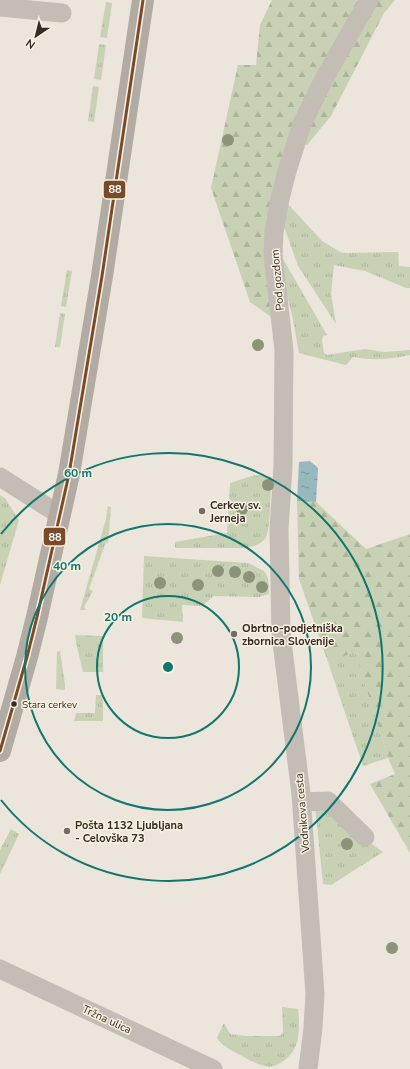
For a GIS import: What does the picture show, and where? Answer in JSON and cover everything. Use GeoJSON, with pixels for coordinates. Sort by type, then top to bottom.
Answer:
{"type":"FeatureCollection","features":[{"type":"Feature","properties":{"kind":"main road"},"geometry":{"type":"LineString","coordinates":[[0,751],[27,657],[60,515],[79,421],[143,0]]}},
{"type":"Feature","properties":{"kind":"street","name":"Pod gozdom"},"geometry":{"type":"LineString","coordinates":[[280,558],[279,529],[283,467],[284,350],[273,255],[274,233],[286,172],[302,124],[326,75],[369,0]]}},
{"type":"Feature","properties":{"kind":"street"},"geometry":{"type":"LineString","coordinates":[[0,7],[62,13]]}},
{"type":"Feature","properties":{"kind":"street"},"geometry":{"type":"LineString","coordinates":[[0,477],[60,515]]}},
{"type":"Feature","properties":{"kind":"street","name":"Vodnikova cesta"},"geometry":{"type":"LineString","coordinates":[[280,558],[281,634],[302,802],[315,994],[308,1069]]}},
{"type":"Feature","properties":{"kind":"street"},"geometry":{"type":"LineString","coordinates":[[302,802],[328,801],[365,837]]}},
{"type":"Feature","properties":{"kind":"street","name":"Tržna ulica"},"geometry":{"type":"LineString","coordinates":[[0,968],[213,1069]]}},
{"type":"Feature","properties":{"kind":"green space"},"geometry":{"type":"Polygon","coordinates":[[[272,0],[395,0],[384,13],[331,116],[307,145],[289,139],[271,317],[250,302],[211,188],[238,65],[256,65],[260,25],[272,0]]]}},
{"type":"Feature","properties":{"kind":"green space"},"geometry":{"type":"Polygon","coordinates":[[[106,2],[112,3],[107,38],[100,37],[106,2]]]}},
{"type":"Feature","properties":{"kind":"green space"},"geometry":{"type":"Polygon","coordinates":[[[99,44],[106,45],[101,80],[94,79],[99,44]]]}},
{"type":"Feature","properties":{"kind":"green space"},"geometry":{"type":"Polygon","coordinates":[[[93,86],[99,87],[94,122],[88,121],[93,86]]]}},
{"type":"Feature","properties":{"kind":"green space"},"geometry":{"type":"Polygon","coordinates":[[[288,204],[322,241],[342,253],[398,252],[399,266],[410,267],[410,288],[406,288],[365,271],[334,265],[331,294],[336,324],[298,266],[283,224],[288,204]]]}},
{"type":"Feature","properties":{"kind":"green space"},"geometry":{"type":"Polygon","coordinates":[[[283,259],[327,335],[323,336],[322,340],[324,353],[327,355],[365,349],[384,352],[410,350],[410,355],[382,359],[353,357],[346,365],[299,353],[292,315],[284,285],[283,259]]]}},
{"type":"Feature","properties":{"kind":"green space"},"geometry":{"type":"Polygon","coordinates":[[[67,270],[72,271],[66,307],[61,306],[67,270]]]}},
{"type":"Feature","properties":{"kind":"green space"},"geometry":{"type":"Polygon","coordinates":[[[60,313],[65,314],[60,347],[55,347],[60,313]]]}},
{"type":"Feature","properties":{"kind":"green space"},"geometry":{"type":"Polygon","coordinates":[[[255,475],[271,477],[269,526],[266,537],[262,542],[244,548],[175,548],[175,542],[227,533],[230,483],[255,475]]]}},
{"type":"Feature","properties":{"kind":"green space"},"geometry":{"type":"Polygon","coordinates":[[[0,495],[5,498],[19,520],[0,585],[0,495]]]}},
{"type":"Feature","properties":{"kind":"green space"},"geometry":{"type":"Polygon","coordinates":[[[297,501],[316,502],[366,549],[410,534],[410,853],[370,784],[395,774],[388,758],[355,652],[328,662],[299,579],[297,501]]]}},
{"type":"Feature","properties":{"kind":"green space"},"geometry":{"type":"Polygon","coordinates":[[[108,506],[111,507],[108,543],[106,542],[89,589],[93,591],[84,607],[86,610],[80,610],[106,519],[108,506]]]}},
{"type":"Feature","properties":{"kind":"green space"},"geometry":{"type":"Polygon","coordinates":[[[144,556],[248,563],[264,571],[268,578],[269,594],[259,597],[214,596],[202,606],[182,605],[183,622],[142,618],[144,556]]]}},
{"type":"Feature","properties":{"kind":"green space"},"geometry":{"type":"Polygon","coordinates":[[[75,635],[103,636],[103,672],[83,672],[75,635]]]}},
{"type":"Feature","properties":{"kind":"green space"},"geometry":{"type":"Polygon","coordinates":[[[60,651],[65,690],[56,689],[57,652],[60,651]]]}},
{"type":"Feature","properties":{"kind":"green space"},"geometry":{"type":"Polygon","coordinates":[[[355,651],[388,758],[363,766],[328,662],[355,651]]]}},
{"type":"Feature","properties":{"kind":"green space"},"geometry":{"type":"Polygon","coordinates":[[[96,695],[103,695],[103,721],[74,721],[76,713],[95,713],[96,695]]]}},
{"type":"Feature","properties":{"kind":"green space"},"geometry":{"type":"Polygon","coordinates":[[[327,803],[365,839],[383,852],[331,885],[323,884],[315,805],[327,803]]]}},
{"type":"Feature","properties":{"kind":"green space"},"geometry":{"type":"Polygon","coordinates":[[[11,829],[19,834],[0,874],[0,850],[11,829]]]}},
{"type":"Feature","properties":{"kind":"green space"},"geometry":{"type":"Polygon","coordinates":[[[282,1007],[298,1009],[299,1031],[293,1051],[288,1057],[278,1064],[267,1067],[256,1063],[228,1048],[217,1038],[224,1023],[230,1034],[245,1036],[280,1036],[283,1032],[282,1007]]]}},
{"type":"Feature","properties":{"kind":"water"},"geometry":{"type":"Polygon","coordinates":[[[310,461],[318,468],[316,502],[297,501],[299,462],[310,461]]]}},
{"type":"Feature","properties":{"kind":"transit line","name":"88"},"geometry":{"type":"LineString","coordinates":[[0,751],[37,617],[69,474],[102,276],[143,0]]}},
{"type":"Feature","properties":{"kind":"place","name":"Cerkev sv. Jerneja"},"geometry":{"type":"Point","coordinates":[202,511]}},
{"type":"Feature","properties":{"kind":"place","name":"Obrtno-podjetniška zbornica Slovenije"},"geometry":{"type":"Point","coordinates":[234,634]}},
{"type":"Feature","properties":{"kind":"place","name":"Stara cerkev"},"geometry":{"type":"Point","coordinates":[14,704]}},
{"type":"Feature","properties":{"kind":"place","name":"Pošta 1132 Ljubljana - Celovška 73"},"geometry":{"type":"Point","coordinates":[67,831]}}]}
